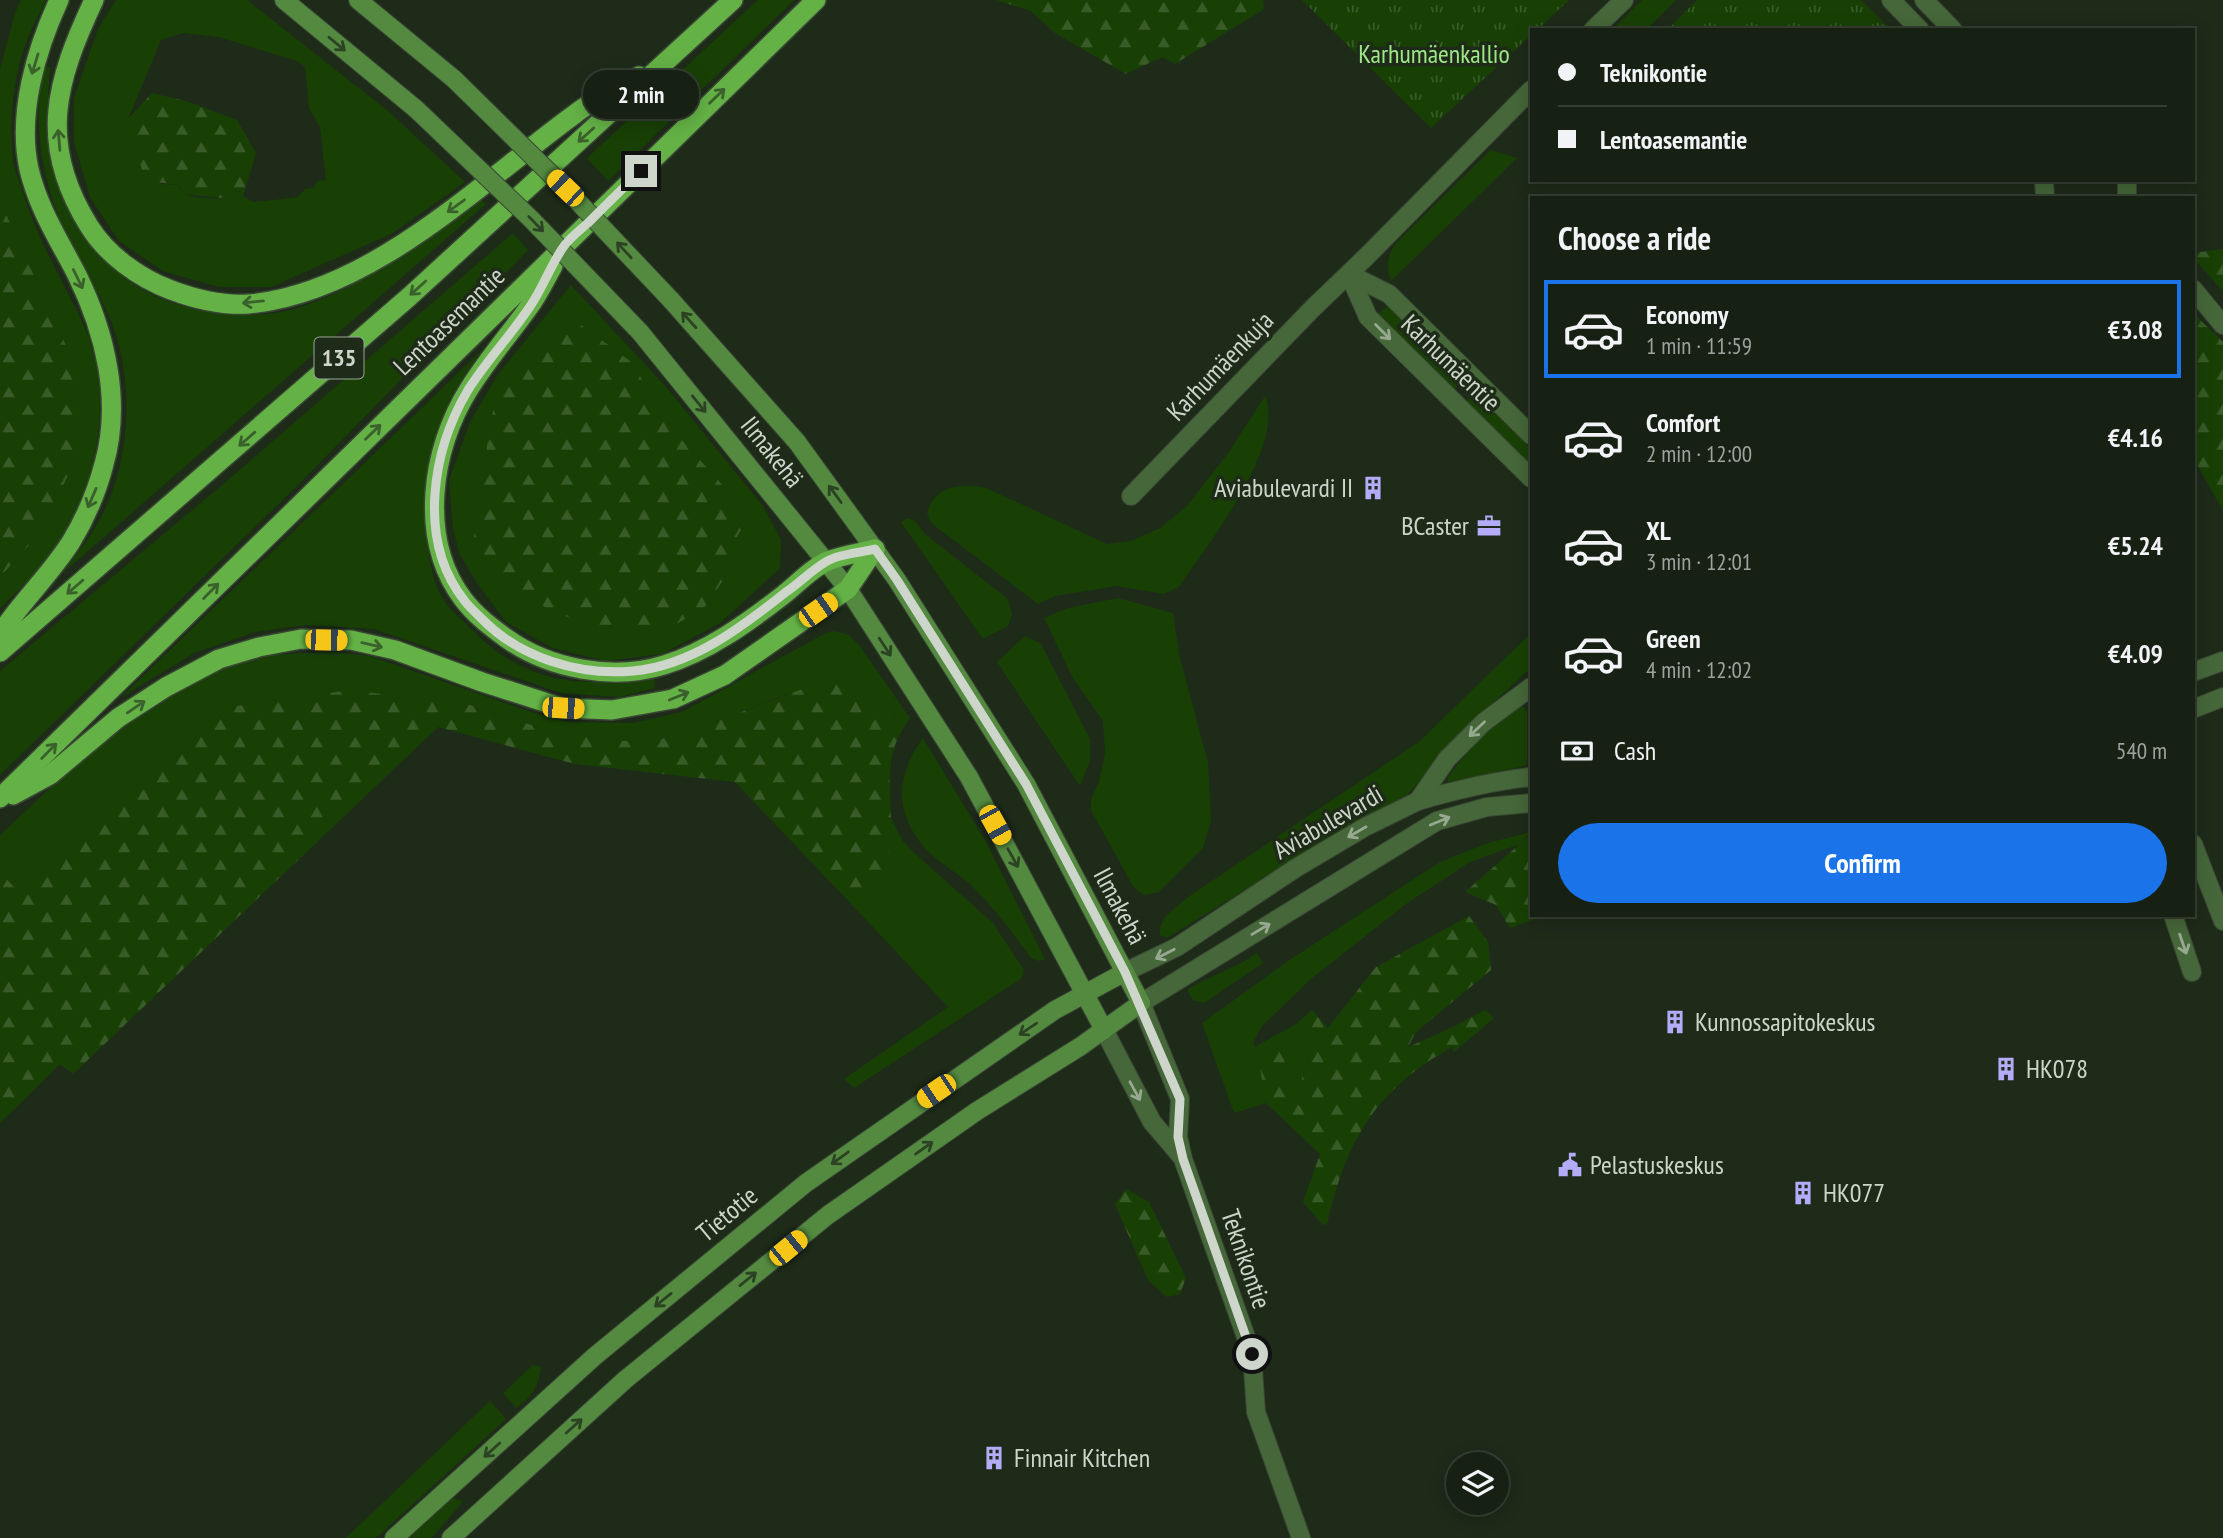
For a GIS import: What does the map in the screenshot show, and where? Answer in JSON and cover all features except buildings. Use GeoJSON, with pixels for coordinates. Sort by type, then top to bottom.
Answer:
{"type":"FeatureCollection","features":[{"type":"Feature","properties":{"kind":"highway"},"geometry":{"type":"LineString","coordinates":[[0,634],[70,542],[101,475],[111,421],[112,402],[107,361],[99,328],[91,304],[52,233],[28,166],[26,115],[32,74],[47,26],[59,0]]}},
{"type":"Feature","properties":{"kind":"highway"},"geometry":{"type":"LineString","coordinates":[[94,0],[71,49],[59,91],[59,150],[65,177],[90,228],[109,251],[133,270],[161,286],[181,294],[222,303],[248,304],[286,298],[319,287],[366,264],[421,231],[576,113],[673,57]]}},
{"type":"Feature","properties":{"kind":"highway","name":"Lentoasemantie"},"geometry":{"type":"LineString","coordinates":[[0,652],[400,305],[733,0]]}},
{"type":"Feature","properties":{"kind":"highway","name":"Lentoasemantie"},"geometry":{"type":"LineString","coordinates":[[0,800],[816,0]]}},
{"type":"Feature","properties":{"kind":"highway"},"geometry":{"type":"LineString","coordinates":[[563,247],[531,305],[468,390],[444,445],[437,475],[434,508],[443,558],[464,600],[489,626],[538,657],[565,666],[614,672],[662,666],[689,656],[720,639],[826,561],[875,549]]}},
{"type":"Feature","properties":{"kind":"highway"},"geometry":{"type":"LineString","coordinates":[[0,800],[50,775],[118,718],[166,687],[219,659],[259,647],[301,639],[351,640],[395,650],[563,708],[612,710],[673,699],[725,675],[848,589],[875,549]]}},
{"type":"Feature","properties":{"kind":"main road","name":"Ilmakehä"},"geometry":{"type":"LineString","coordinates":[[284,0],[416,109],[531,219],[640,332],[826,561],[848,589],[969,777],[1104,1030]]}},
{"type":"Feature","properties":{"kind":"main road","name":"Ilmakehä"},"geometry":{"type":"LineString","coordinates":[[358,0],[454,79],[565,188],[671,300],[797,442],[897,580],[1026,784],[1140,1003]]}},
{"type":"Feature","properties":{"kind":"main road","name":"Tietotie"},"geometry":{"type":"LineString","coordinates":[[394,1538],[595,1356],[806,1183],[1055,1010],[1125,972]]}},
{"type":"Feature","properties":{"kind":"main road"},"geometry":{"type":"LineString","coordinates":[[452,1538],[626,1379],[828,1215],[977,1111],[1104,1030],[1140,1003]]}},
{"type":"Feature","properties":{"kind":"street"},"geometry":{"type":"LineString","coordinates":[[1595,28],[1624,0]]}},
{"type":"Feature","properties":{"kind":"street"},"geometry":{"type":"LineString","coordinates":[[1891,0],[1918,28]]}},
{"type":"Feature","properties":{"kind":"street"},"geometry":{"type":"LineString","coordinates":[[1924,0],[1951,28]]}},
{"type":"Feature","properties":{"kind":"street"},"geometry":{"type":"LineString","coordinates":[[1349,274],[1530,91]]}},
{"type":"Feature","properties":{"kind":"street","name":"Karhumäentie"},"geometry":{"type":"LineString","coordinates":[[1349,274],[1390,294],[1530,434]]}},
{"type":"Feature","properties":{"kind":"street","name":"Karhumäentie"},"geometry":{"type":"LineString","coordinates":[[1349,274],[1368,317],[1530,477]]}},
{"type":"Feature","properties":{"kind":"street","name":"Karhumäenkuja"},"geometry":{"type":"LineString","coordinates":[[1131,496],[1313,307],[1349,274]]}},
{"type":"Feature","properties":{"kind":"street"},"geometry":{"type":"LineString","coordinates":[[2195,291],[2223,325]]}},
{"type":"Feature","properties":{"kind":"street"},"geometry":{"type":"LineString","coordinates":[[2195,671],[2223,661]]}},
{"type":"Feature","properties":{"kind":"street","name":"Aviabulevardi"},"geometry":{"type":"LineString","coordinates":[[1125,972],[1177,947],[1296,868],[1365,827],[1418,801],[1447,759],[1475,731],[1530,688]]}},
{"type":"Feature","properties":{"kind":"street"},"geometry":{"type":"LineString","coordinates":[[2195,708],[2223,697]]}},
{"type":"Feature","properties":{"kind":"street"},"geometry":{"type":"LineString","coordinates":[[1418,801],[1472,786],[1530,777]]}},
{"type":"Feature","properties":{"kind":"street","name":"Aviabulevardi"},"geometry":{"type":"LineString","coordinates":[[1140,1003],[1437,821],[1487,807],[1530,803]]}},
{"type":"Feature","properties":{"kind":"street"},"geometry":{"type":"LineString","coordinates":[[2195,849],[2223,921]]}},
{"type":"Feature","properties":{"kind":"street"},"geometry":{"type":"LineString","coordinates":[[2174,917],[2192,972]]}},
{"type":"Feature","properties":{"kind":"street","name":"Teknikontie"},"geometry":{"type":"LineString","coordinates":[[1140,1003],[1180,1099],[1178,1137],[1183,1159],[1252,1354],[1256,1412],[1301,1538]]}},
{"type":"Feature","properties":{"kind":"street","name":"Teknikontie"},"geometry":{"type":"LineString","coordinates":[[1104,1030],[1152,1122],[1183,1159]]}},
{"type":"Feature","properties":{"kind":"green space"},"geometry":{"type":"Polygon","coordinates":[[[21,0],[46,0],[30,32],[15,85],[12,129],[14,166],[34,223],[91,345],[100,401],[94,458],[75,512],[49,556],[0,608],[0,577],[42,531],[74,363],[0,201],[0,69],[21,0]]]}},
{"type":"Feature","properties":{"kind":"green space"},"geometry":{"type":"Polygon","coordinates":[[[116,0],[247,0],[388,111],[465,182],[393,233],[271,287],[219,287],[163,271],[119,241],[90,197],[74,143],[74,98],[98,29],[116,0]],[[183,33],[161,40],[129,117],[132,134],[161,184],[178,185],[190,196],[243,196],[253,202],[298,197],[305,189],[314,188],[317,181],[326,180],[320,127],[309,108],[305,67],[297,61],[219,37],[183,33]]]}},
{"type":"Feature","properties":{"kind":"green space"},"geometry":{"type":"Polygon","coordinates":[[[758,0],[794,0],[608,181],[587,158],[758,0]]]}},
{"type":"Feature","properties":{"kind":"green space"},"geometry":{"type":"Polygon","coordinates":[[[996,0],[1263,0],[1264,9],[1175,64],[1162,57],[1126,74],[1055,33],[1031,11],[996,0]]]}},
{"type":"Feature","properties":{"kind":"green space","name":"Karhumäenkallio"},"geometry":{"type":"Polygon","coordinates":[[[1302,0],[1569,0],[1539,28],[1530,28],[1530,36],[1431,128],[1302,0]]]}},
{"type":"Feature","properties":{"kind":"green space"},"geometry":{"type":"Polygon","coordinates":[[[1642,0],[1676,0],[1648,28],[1614,28],[1642,0]]]}},
{"type":"Feature","properties":{"kind":"green space"},"geometry":{"type":"Polygon","coordinates":[[[1697,0],[1861,0],[1889,28],[1669,28],[1697,0]]]}},
{"type":"Feature","properties":{"kind":"green space"},"geometry":{"type":"Polygon","coordinates":[[[43,65],[50,68],[48,125],[52,158],[59,176],[103,257],[141,289],[165,300],[191,308],[245,315],[294,309],[345,289],[369,276],[481,200],[486,204],[64,572],[95,528],[117,478],[123,450],[126,393],[117,337],[103,303],[60,220],[46,177],[39,133],[43,65]]]}},
{"type":"Feature","properties":{"kind":"green space"},"geometry":{"type":"Polygon","coordinates":[[[152,93],[189,102],[237,120],[256,153],[243,196],[231,199],[185,194],[178,185],[156,182],[156,178],[142,170],[139,159],[143,156],[132,134],[129,118],[152,93]]]}},
{"type":"Feature","properties":{"kind":"green space"},"geometry":{"type":"Polygon","coordinates":[[[1491,150],[1517,158],[1391,281],[1388,262],[1396,243],[1491,150]]]}},
{"type":"Feature","properties":{"kind":"green space"},"geometry":{"type":"Polygon","coordinates":[[[0,201],[74,363],[81,416],[75,460],[42,531],[0,577],[0,201]]]}},
{"type":"Feature","properties":{"kind":"green space"},"geometry":{"type":"Polygon","coordinates":[[[513,233],[528,250],[296,487],[0,775],[0,671],[221,486],[513,233]]]}},
{"type":"Feature","properties":{"kind":"green space"},"geometry":{"type":"Polygon","coordinates":[[[2223,249],[2223,291],[2195,260],[2195,253],[2223,249]]]}},
{"type":"Feature","properties":{"kind":"green space"},"geometry":{"type":"Polygon","coordinates":[[[571,285],[667,388],[763,506],[781,540],[780,568],[720,623],[662,654],[605,661],[553,648],[506,622],[460,555],[453,529],[449,480],[471,420],[499,373],[571,285]],[[656,402],[485,478],[477,500],[673,626],[704,608],[722,582],[727,554],[741,530],[727,490],[682,440],[656,402]]]}},
{"type":"Feature","properties":{"kind":"green space"},"geometry":{"type":"Polygon","coordinates":[[[1388,305],[1463,379],[1454,389],[1379,314],[1388,305]]]}},
{"type":"Feature","properties":{"kind":"green space"},"geometry":{"type":"Polygon","coordinates":[[[2195,315],[2223,342],[2223,510],[2195,461],[2195,315]]]}},
{"type":"Feature","properties":{"kind":"green space"},"geometry":{"type":"Polygon","coordinates":[[[577,322],[630,361],[682,440],[727,490],[741,530],[727,554],[722,582],[704,608],[673,626],[637,634],[591,626],[550,610],[497,577],[474,538],[477,500],[485,478],[488,430],[499,389],[542,337],[577,322]]]}},
{"type":"Feature","properties":{"kind":"green space"},"geometry":{"type":"Polygon","coordinates":[[[481,351],[448,405],[427,476],[425,523],[431,568],[441,596],[454,613],[492,648],[534,672],[556,678],[602,682],[654,677],[655,688],[620,697],[561,693],[374,629],[305,625],[255,632],[194,653],[120,698],[481,351]]]}},
{"type":"Feature","properties":{"kind":"green space"},"geometry":{"type":"Polygon","coordinates":[[[1475,392],[1530,448],[1530,466],[1466,402],[1475,392]]]}},
{"type":"Feature","properties":{"kind":"green space"},"geometry":{"type":"Polygon","coordinates":[[[1265,396],[1268,417],[1264,441],[1240,495],[1179,587],[1164,594],[1117,586],[1055,596],[1038,604],[931,523],[927,513],[936,497],[949,488],[984,487],[1107,544],[1131,541],[1160,528],[1187,506],[1229,452],[1265,396]]]}},
{"type":"Feature","properties":{"kind":"green space"},"geometry":{"type":"Polygon","coordinates":[[[908,518],[1008,599],[1012,615],[1008,626],[983,639],[901,522],[908,518]]]}},
{"type":"Feature","properties":{"kind":"green space"},"geometry":{"type":"Polygon","coordinates":[[[1118,598],[1173,613],[1179,654],[1208,763],[1211,821],[1203,848],[1159,892],[1144,895],[1134,888],[1091,810],[1091,799],[1099,782],[1105,754],[1103,721],[1073,678],[1044,618],[1068,608],[1118,598]]]}},
{"type":"Feature","properties":{"kind":"green space"},"geometry":{"type":"Polygon","coordinates":[[[834,631],[849,635],[859,645],[910,718],[904,727],[880,703],[788,694],[693,730],[653,741],[620,741],[547,730],[470,705],[350,690],[230,707],[23,898],[0,872],[0,835],[92,749],[173,695],[230,664],[265,655],[334,652],[370,656],[567,722],[633,723],[682,712],[834,631]]]}},
{"type":"Feature","properties":{"kind":"green space"},"geometry":{"type":"Polygon","coordinates":[[[1530,634],[1530,669],[1443,749],[1406,796],[1361,818],[1167,938],[1160,935],[1165,918],[1191,895],[1420,741],[1530,634]]]}},
{"type":"Feature","properties":{"kind":"green space"},"geometry":{"type":"Polygon","coordinates":[[[1025,636],[1041,644],[1090,739],[1090,761],[1080,786],[997,662],[1025,636]]]}},
{"type":"Feature","properties":{"kind":"green space"},"geometry":{"type":"Polygon","coordinates":[[[840,675],[880,703],[904,727],[891,761],[890,847],[876,882],[856,909],[735,782],[575,764],[438,727],[73,1074],[60,1064],[0,1123],[0,872],[23,897],[230,707],[350,690],[470,705],[547,730],[620,741],[653,741],[693,730],[840,675]]]}},
{"type":"Feature","properties":{"kind":"green space"},"geometry":{"type":"Polygon","coordinates":[[[1516,705],[1523,706],[1527,712],[1525,766],[1448,782],[1448,777],[1479,737],[1516,705]]]}},
{"type":"Feature","properties":{"kind":"green space"},"geometry":{"type":"Polygon","coordinates":[[[923,738],[986,842],[1045,959],[1039,961],[1031,958],[981,895],[928,852],[913,832],[903,805],[902,792],[908,765],[923,738]]]}},
{"type":"Feature","properties":{"kind":"green space"},"geometry":{"type":"Polygon","coordinates":[[[891,818],[902,840],[912,851],[993,923],[1024,970],[1022,978],[854,1088],[844,1079],[948,1007],[856,909],[871,888],[881,866],[888,844],[891,818]]]}},
{"type":"Feature","properties":{"kind":"green space"},"geometry":{"type":"Polygon","coordinates":[[[1530,832],[1520,844],[1470,862],[1406,904],[1311,979],[1261,1027],[1253,1043],[1255,1047],[1296,1024],[1313,1045],[1297,1093],[1289,1089],[1281,1041],[1260,1069],[1266,1103],[1234,1113],[1202,1023],[1291,959],[1440,862],[1488,843],[1530,832]]]}},
{"type":"Feature","properties":{"kind":"green space"},"geometry":{"type":"Polygon","coordinates":[[[1530,835],[1530,917],[1540,917],[1510,928],[1496,905],[1465,892],[1530,835]]]}},
{"type":"Feature","properties":{"kind":"green space"},"geometry":{"type":"Polygon","coordinates":[[[1469,916],[1488,942],[1491,970],[1416,1032],[1408,1047],[1485,1010],[1494,1018],[1454,1052],[1452,1047],[1425,1064],[1384,1100],[1355,1143],[1344,1168],[1327,1225],[1322,1224],[1303,1202],[1320,1154],[1266,1103],[1260,1069],[1281,1040],[1289,1088],[1297,1093],[1313,1045],[1296,1024],[1312,1010],[1328,1028],[1376,967],[1469,916]]]}},
{"type":"Feature","properties":{"kind":"green space"},"geometry":{"type":"Polygon","coordinates":[[[1257,953],[1263,963],[1204,1003],[1193,1000],[1187,990],[1257,953]]]}},
{"type":"Feature","properties":{"kind":"green space"},"geometry":{"type":"Polygon","coordinates":[[[1126,1189],[1149,1202],[1186,1278],[1180,1294],[1167,1297],[1148,1280],[1115,1204],[1126,1189]]]}},
{"type":"Feature","properties":{"kind":"green space"},"geometry":{"type":"Polygon","coordinates":[[[533,1365],[541,1367],[536,1386],[530,1396],[516,1408],[503,1393],[533,1365]]]}},
{"type":"Feature","properties":{"kind":"green space"},"geometry":{"type":"Polygon","coordinates":[[[490,1401],[506,1419],[376,1538],[346,1538],[490,1401]]]}},
{"type":"Feature","properties":{"kind":"green space"},"geometry":{"type":"Polygon","coordinates":[[[452,1498],[463,1501],[432,1538],[409,1538],[452,1498]]]}},
{"type":"Feature","properties":{"kind":"place","name":"Aviabulevardi II"},"geometry":{"type":"Point","coordinates":[1373,488]}},
{"type":"Feature","properties":{"kind":"place","name":"BCaster"},"geometry":{"type":"Point","coordinates":[1489,526]}},
{"type":"Feature","properties":{"kind":"place","name":"Kunnossapitokeskus"},"geometry":{"type":"Point","coordinates":[1675,1022]}},
{"type":"Feature","properties":{"kind":"place","name":"HK078"},"geometry":{"type":"Point","coordinates":[2006,1069]}},
{"type":"Feature","properties":{"kind":"place","name":"Pelastuskeskus"},"geometry":{"type":"Point","coordinates":[1570,1165]}},
{"type":"Feature","properties":{"kind":"place","name":"HK077"},"geometry":{"type":"Point","coordinates":[1803,1193]}},
{"type":"Feature","properties":{"kind":"place","name":"Finnair Kitchen"},"geometry":{"type":"Point","coordinates":[994,1458]}},
{"type":"Feature","properties":{"kind":"route"},"geometry":{"type":"LineString","coordinates":[[641,171],[563,247],[531,305],[468,390],[455,416],[437,475],[434,508],[443,558],[452,580],[464,600],[489,626],[538,657],[565,666],[614,672],[634,671],[662,666],[689,656],[767,607],[826,561],[875,549],[1026,784],[1140,1003],[1180,1099],[1178,1137],[1183,1159],[1252,1354]]}}]}
